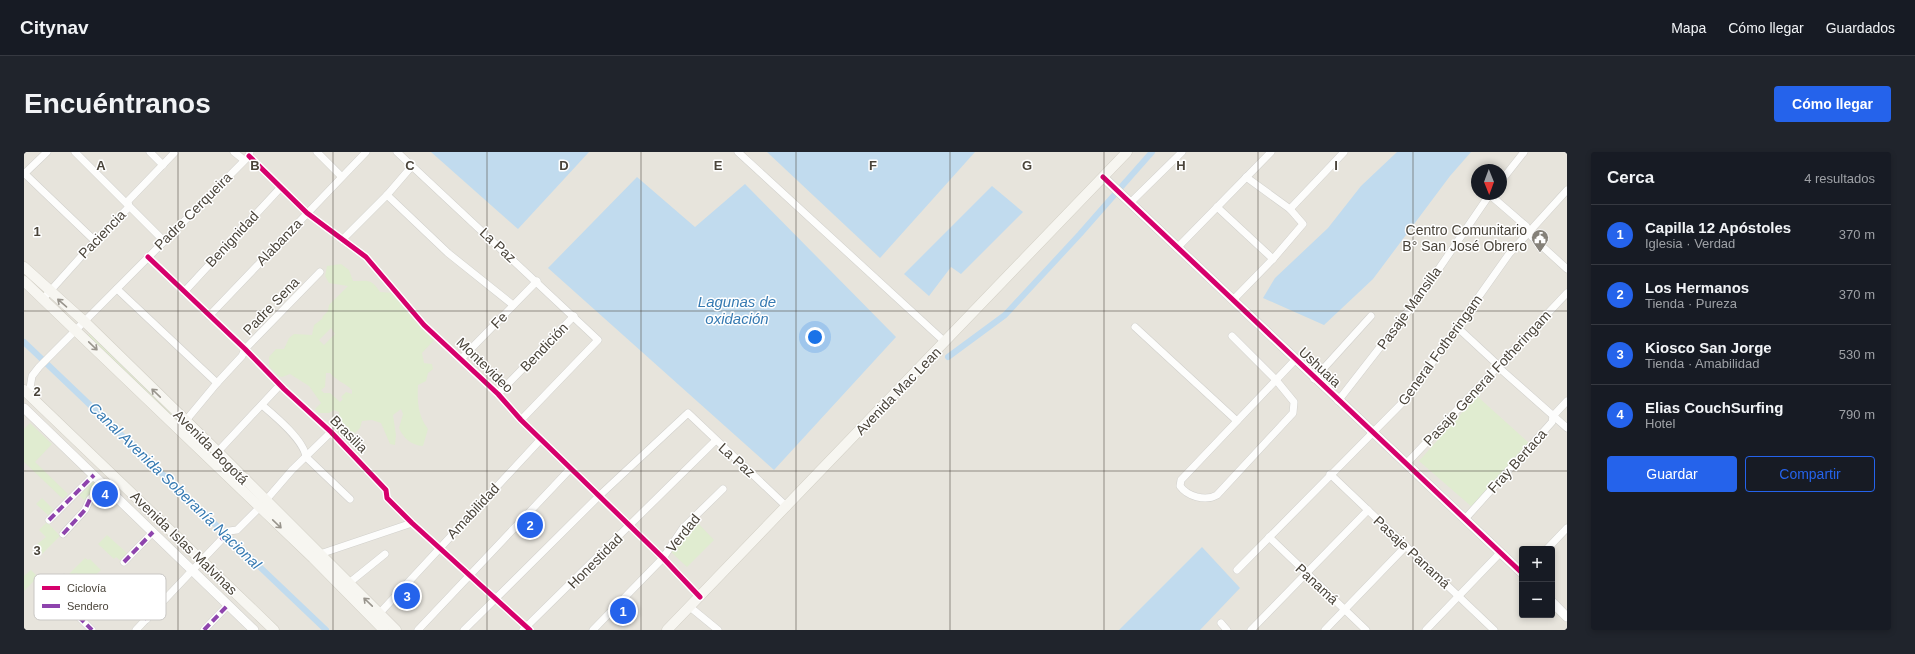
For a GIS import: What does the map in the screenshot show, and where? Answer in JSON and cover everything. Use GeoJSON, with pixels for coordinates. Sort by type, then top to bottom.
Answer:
{"type":"FeatureCollection","features":[{"type":"Feature","properties":{"kind":"main road","name":"Avenida Mac Lean"},"geometry":{"type":"LineString","coordinates":[[667,630],[1128,152]]}},
{"type":"Feature","properties":{"kind":"main road","name":"Avenida Bogotá"},"geometry":{"type":"LineString","coordinates":[[24,267],[46,296],[76,331],[210,460],[263,504],[377,617],[396,630]]}},
{"type":"Feature","properties":{"kind":"main road","name":"Avenida Bogotá"},"geometry":{"type":"LineString","coordinates":[[24,281],[84,322],[218,452],[263,504]]}},
{"type":"Feature","properties":{"kind":"main road","name":"Avenida Islas Malvinas"},"geometry":{"type":"LineString","coordinates":[[27,392],[274,630]]}},
{"type":"Feature","properties":{"kind":"main road","name":"Avenida Bogotá"},"geometry":{"type":"LineString","coordinates":[[316,555],[349,583],[377,617],[384,630]]}},
{"type":"Feature","properties":{"kind":"street"},"geometry":{"type":"LineString","coordinates":[[47,152],[24,174],[95,241]]}},
{"type":"Feature","properties":{"kind":"street"},"geometry":{"type":"LineString","coordinates":[[75,152],[163,240]]}},
{"type":"Feature","properties":{"kind":"street"},"geometry":{"type":"LineString","coordinates":[[150,152],[163,164]]}},
{"type":"Feature","properties":{"kind":"street","name":"Paciencia"},"geometry":{"type":"LineString","coordinates":[[46,296],[95,241],[129,207],[128,200],[175,152]]}},
{"type":"Feature","properties":{"kind":"street","name":"Montevideo"},"geometry":{"type":"LineString","coordinates":[[234,152],[247,156],[307,213],[366,257],[424,325],[498,394],[521,420],[663,558],[700,597]]}},
{"type":"Feature","properties":{"kind":"street"},"geometry":{"type":"LineString","coordinates":[[317,152],[342,176]]}},
{"type":"Feature","properties":{"kind":"street","name":"Alabanza"},"geometry":{"type":"LineString","coordinates":[[209,316],[366,152]]}},
{"type":"Feature","properties":{"kind":"street","name":"La Paz"},"geometry":{"type":"LineString","coordinates":[[397,152],[537,281],[598,340],[521,420]]}},
{"type":"Feature","properties":{"kind":"street"},"geometry":{"type":"LineString","coordinates":[[738,152],[945,342]]}},
{"type":"Feature","properties":{"kind":"street"},"geometry":{"type":"LineString","coordinates":[[1130,203],[1182,152]]}},
{"type":"Feature","properties":{"kind":"street"},"geometry":{"type":"LineString","coordinates":[[1177,248],[1271,152]]}},
{"type":"Feature","properties":{"kind":"street"},"geometry":{"type":"LineString","coordinates":[[1290,209],[1344,152]]}},
{"type":"Feature","properties":{"kind":"street"},"geometry":{"type":"LineString","coordinates":[[1507,173],[1524,152]]}},
{"type":"Feature","properties":{"kind":"street","name":"Padre Cerqueira"},"geometry":{"type":"LineString","coordinates":[[27,392],[32,376],[39,367],[247,156]]}},
{"type":"Feature","properties":{"kind":"street"},"geometry":{"type":"LineString","coordinates":[[342,240],[387,195],[412,166]]}},
{"type":"Feature","properties":{"kind":"street","name":"Ushuaia"},"geometry":{"type":"LineString","coordinates":[[1103,177],[1314,379],[1407,463],[1519,570]]}},
{"type":"Feature","properties":{"kind":"street"},"geometry":{"type":"LineString","coordinates":[[1233,300],[1273,259],[1303,224],[1290,209],[1246,178]]}},
{"type":"Feature","properties":{"kind":"street","name":"Benignidad"},"geometry":{"type":"LineString","coordinates":[[184,292],[281,187]]}},
{"type":"Feature","properties":{"kind":"street","name":"General Fotheringam"},"geometry":{"type":"LineString","coordinates":[[1236,570],[1407,398],[1509,254],[1567,190]]}},
{"type":"Feature","properties":{"kind":"street"},"geometry":{"type":"LineString","coordinates":[[387,195],[448,253],[513,305]]}},
{"type":"Feature","properties":{"kind":"street","name":"Pasaje Mansilla"},"geometry":{"type":"LineString","coordinates":[[1338,401],[1423,292],[1486,200]]}},
{"type":"Feature","properties":{"kind":"street"},"geometry":{"type":"LineString","coordinates":[[1497,200],[1526,226],[1532,237],[1567,269]]}},
{"type":"Feature","properties":{"kind":"street"},"geometry":{"type":"LineString","coordinates":[[1217,207],[1273,259]]}},
{"type":"Feature","properties":{"kind":"street","name":"Brasilia"},"geometry":{"type":"LineString","coordinates":[[148,257],[331,432],[386,490],[388,498],[412,524],[497,599],[527,629]]}},
{"type":"Feature","properties":{"kind":"street","name":"Padre Sena"},"geometry":{"type":"LineString","coordinates":[[178,430],[217,383],[242,356],[245,349],[320,272]]}},
{"type":"Feature","properties":{"kind":"street","name":"Fe"},"geometry":{"type":"LineString","coordinates":[[461,359],[537,281]]}},
{"type":"Feature","properties":{"kind":"street"},"geometry":{"type":"LineString","coordinates":[[117,289],[217,383]]}},
{"type":"Feature","properties":{"kind":"street","name":"Pasaje General Fotheringam"},"geometry":{"type":"LineString","coordinates":[[1407,463],[1567,293]]}},
{"type":"Feature","properties":{"kind":"street","name":"Bendición"},"geometry":{"type":"LineString","coordinates":[[498,394],[574,316]]}},
{"type":"Feature","properties":{"kind":"street"},"geometry":{"type":"LineString","coordinates":[[1314,379],[1371,316]]}},
{"type":"Feature","properties":{"kind":"street"},"geometry":{"type":"LineString","coordinates":[[1135,326],[1237,421]]}},
{"type":"Feature","properties":{"kind":"street"},"geometry":{"type":"LineString","coordinates":[[1457,327],[1567,428]]}},
{"type":"Feature","properties":{"kind":"street"},"geometry":{"type":"LineString","coordinates":[[1232,336],[1276,380],[1294,402],[1293,413],[1216,495],[1207,499],[1200,498],[1183,490],[1180,486],[1181,480],[1237,421],[1276,380],[1295,360]]}},
{"type":"Feature","properties":{"kind":"street"},"geometry":{"type":"LineString","coordinates":[[210,460],[280,384]]}},
{"type":"Feature","properties":{"kind":"street","name":"Fray Bertaca"},"geometry":{"type":"LineString","coordinates":[[1465,519],[1552,422],[1553,416],[1567,401]]}},
{"type":"Feature","properties":{"kind":"street"},"geometry":{"type":"LineString","coordinates":[[262,405],[288,428],[305,451],[306,457],[350,499]]}},
{"type":"Feature","properties":{"kind":"street","name":"Avenida Islas Malvinas"},"geometry":{"type":"LineString","coordinates":[[25,412],[94,475],[254,630]]}},
{"type":"Feature","properties":{"kind":"street","name":"La Paz"},"geometry":{"type":"LineString","coordinates":[[599,496],[688,413],[715,441],[787,507]]}},
{"type":"Feature","properties":{"kind":"street"},"geometry":{"type":"LineString","coordinates":[[166,598],[229,531],[237,530],[263,504],[331,432]]}},
{"type":"Feature","properties":{"kind":"street","name":"Amabilidad"},"geometry":{"type":"LineString","coordinates":[[377,617],[541,439]]}},
{"type":"Feature","properties":{"kind":"street","name":"Honestidad"},"geometry":{"type":"LineString","coordinates":[[527,629],[715,441]]}},
{"type":"Feature","properties":{"kind":"street"},"geometry":{"type":"LineString","coordinates":[[418,630],[571,468]]}},
{"type":"Feature","properties":{"kind":"street","name":"Pasaje Panamá"},"geometry":{"type":"LineString","coordinates":[[1330,474],[1460,596],[1494,630]]}},
{"type":"Feature","properties":{"kind":"street"},"geometry":{"type":"LineString","coordinates":[[49,520],[94,475]]}},
{"type":"Feature","properties":{"kind":"street"},"geometry":{"type":"LineString","coordinates":[[62,534],[82,514],[90,499],[104,485]]}},
{"type":"Feature","properties":{"kind":"street","name":"Verdad"},"geometry":{"type":"LineString","coordinates":[[593,630],[663,558],[683,528],[723,489]]}},
{"type":"Feature","properties":{"kind":"street"},"geometry":{"type":"LineString","coordinates":[[464,630],[492,602],[497,599],[599,496]]}},
{"type":"Feature","properties":{"kind":"street"},"geometry":{"type":"LineString","coordinates":[[1251,630],[1368,510]]}},
{"type":"Feature","properties":{"kind":"street"},"geometry":{"type":"LineString","coordinates":[[316,555],[412,524]]}},
{"type":"Feature","properties":{"kind":"street"},"geometry":{"type":"LineString","coordinates":[[1550,546],[1567,528]]}},
{"type":"Feature","properties":{"kind":"street"},"geometry":{"type":"LineString","coordinates":[[124,562],[153,532]]}},
{"type":"Feature","properties":{"kind":"street","name":"Panamá"},"geometry":{"type":"LineString","coordinates":[[1269,537],[1366,630]]}},
{"type":"Feature","properties":{"kind":"street"},"geometry":{"type":"LineString","coordinates":[[1325,630],[1406,546]]}},
{"type":"Feature","properties":{"kind":"street"},"geometry":{"type":"LineString","coordinates":[[1426,630],[1500,553]]}},
{"type":"Feature","properties":{"kind":"street"},"geometry":{"type":"LineString","coordinates":[[349,583],[385,554]]}},
{"type":"Feature","properties":{"kind":"street"},"geometry":{"type":"LineString","coordinates":[[204,630],[228,605]]}},
{"type":"Feature","properties":{"kind":"street"},"geometry":{"type":"LineString","coordinates":[[1555,605],[1567,617]]}},
{"type":"Feature","properties":{"kind":"street"},"geometry":{"type":"LineString","coordinates":[[690,607],[718,630]]}},
{"type":"Feature","properties":{"kind":"street"},"geometry":{"type":"LineString","coordinates":[[82,620],[92,630]]}},
{"type":"Feature","properties":{"kind":"street"},"geometry":{"type":"LineString","coordinates":[[136,630],[145,620]]}},
{"type":"Feature","properties":{"kind":"street"},"geometry":{"type":"LineString","coordinates":[[1221,623],[1227,630]]}},
{"type":"Feature","properties":{"kind":"shaded area"},"geometry":{"type":"Polygon","coordinates":[[[24,152],[1567,152],[1567,630],[24,630],[24,152]]]}},
{"type":"Feature","properties":{"kind":"green space"},"geometry":{"type":"Polygon","coordinates":[[[341,264],[349,270],[353,281],[369,281],[374,284],[380,292],[394,293],[435,339],[422,353],[424,363],[432,364],[433,369],[428,373],[426,381],[418,385],[420,414],[428,429],[423,446],[411,443],[401,432],[399,428],[403,414],[401,409],[393,415],[396,435],[395,445],[390,444],[381,423],[372,420],[362,421],[360,428],[355,433],[349,431],[347,426],[344,425],[343,433],[336,431],[329,421],[339,416],[339,412],[334,410],[329,413],[319,413],[315,409],[321,403],[309,386],[290,374],[282,377],[278,376],[269,366],[269,357],[276,349],[284,349],[289,338],[294,334],[312,335],[314,325],[322,319],[328,311],[329,305],[348,286],[329,283],[325,276],[327,266],[341,264]],[[331,328],[319,340],[324,345],[335,334],[331,328]],[[326,373],[325,387],[321,390],[324,393],[330,393],[340,402],[343,399],[341,397],[346,392],[352,394],[352,390],[349,387],[330,373],[326,373]]]}},
{"type":"Feature","properties":{"kind":"green space"},"geometry":{"type":"Polygon","coordinates":[[[90,333],[180,419],[177,423],[87,337],[90,333]]]}},
{"type":"Feature","properties":{"kind":"green space"},"geometry":{"type":"Polygon","coordinates":[[[1477,396],[1529,443],[1472,507],[1419,461],[1477,396]]]}},
{"type":"Feature","properties":{"kind":"green space"},"geometry":{"type":"Polygon","coordinates":[[[30,423],[52,444],[35,462],[68,494],[63,499],[24,462],[24,429],[30,423]]]}},
{"type":"Feature","properties":{"kind":"green space"},"geometry":{"type":"Polygon","coordinates":[[[93,479],[100,486],[84,500],[78,494],[93,479]]]}},
{"type":"Feature","properties":{"kind":"green space"},"geometry":{"type":"Polygon","coordinates":[[[42,498],[54,510],[49,516],[36,504],[42,498]]]}},
{"type":"Feature","properties":{"kind":"green space"},"geometry":{"type":"Polygon","coordinates":[[[695,520],[714,540],[687,567],[670,551],[695,520]]]}},
{"type":"Feature","properties":{"kind":"green space"},"geometry":{"type":"Polygon","coordinates":[[[47,522],[60,536],[42,554],[35,546],[46,537],[39,530],[47,522]]]}},
{"type":"Feature","properties":{"kind":"green space"},"geometry":{"type":"Polygon","coordinates":[[[107,535],[128,554],[121,561],[116,557],[114,559],[98,544],[107,535]]]}},
{"type":"Feature","properties":{"kind":"green space"},"geometry":{"type":"Polygon","coordinates":[[[85,558],[88,560],[90,559],[101,570],[97,574],[69,574],[85,558]]]}},
{"type":"Feature","properties":{"kind":"green space"},"geometry":{"type":"Polygon","coordinates":[[[31,570],[35,574],[34,581],[24,591],[24,576],[31,570]]]}},
{"type":"Feature","properties":{"kind":"water"},"geometry":{"type":"Polygon","coordinates":[[[431,152],[589,152],[518,229],[431,152]]]}},
{"type":"Feature","properties":{"kind":"water"},"geometry":{"type":"Polygon","coordinates":[[[767,152],[975,152],[880,258],[767,152]]]}},
{"type":"Feature","properties":{"kind":"water"},"geometry":{"type":"Polygon","coordinates":[[[1397,152],[1471,152],[1450,176],[1373,279],[1324,325],[1263,298],[1275,278],[1328,228],[1361,186],[1397,152]]]}},
{"type":"Feature","properties":{"kind":"water","name":"Lagunas de oxidación"},"geometry":{"type":"Polygon","coordinates":[[[637,177],[695,227],[745,184],[896,337],[774,470],[548,268],[637,177]]]}},
{"type":"Feature","properties":{"kind":"water"},"geometry":{"type":"Polygon","coordinates":[[[992,186],[1023,212],[961,274],[951,267],[929,296],[904,274],[992,186]]]}},
{"type":"Feature","properties":{"kind":"water"},"geometry":{"type":"Polygon","coordinates":[[[1202,547],[1240,588],[1200,630],[1119,630],[1202,547]]]}},
{"type":"Feature","properties":{"kind":"waterway"},"geometry":{"type":"LineString","coordinates":[[1122,186],[1152,152]]}},
{"type":"Feature","properties":{"kind":"waterway"},"geometry":{"type":"LineString","coordinates":[[948,357],[1005,315],[1116,193]]}},
{"type":"Feature","properties":{"kind":"waterway","name":"Canal Avenida Soberanía Nacional"},"geometry":{"type":"LineString","coordinates":[[24,342],[326,630]]}},
{"type":"Feature","properties":{"kind":"marked path"},"geometry":{"type":"LineString","coordinates":[[49,520],[94,475]]}},
{"type":"Feature","properties":{"kind":"marked path"},"geometry":{"type":"LineString","coordinates":[[63,534],[85,510],[90,499],[104,485]]}},
{"type":"Feature","properties":{"kind":"marked path"},"geometry":{"type":"LineString","coordinates":[[221,540],[229,531]]}},
{"type":"Feature","properties":{"kind":"marked path"},"geometry":{"type":"LineString","coordinates":[[124,562],[153,532]]}},
{"type":"Feature","properties":{"kind":"marked path"},"geometry":{"type":"LineString","coordinates":[[204,630],[228,605]]}},
{"type":"Feature","properties":{"kind":"marked path"},"geometry":{"type":"LineString","coordinates":[[82,620],[92,630]]}},
{"type":"Feature","properties":{"kind":"cycle path"},"geometry":{"type":"LineString","coordinates":[[249,156],[307,213],[366,257],[424,325],[498,394],[521,420],[663,558],[700,597]]}},
{"type":"Feature","properties":{"kind":"cycle path"},"geometry":{"type":"LineString","coordinates":[[1103,177],[1519,570]]}},
{"type":"Feature","properties":{"kind":"cycle path"},"geometry":{"type":"LineString","coordinates":[[148,257],[245,349],[284,389],[331,432],[386,490],[387,498],[412,523],[530,630]]}},
{"type":"Feature","properties":{"kind":"place","name":"Centro Comunitario B° San José Obrero"},"geometry":{"type":"Point","coordinates":[1540,253]}},
{"type":"Feature","properties":{"kind":"place","name":"Elias CouchSurfing"},"geometry":{"type":"Point","coordinates":[105,494]}},
{"type":"Feature","properties":{"kind":"place","name":"Los Hermanos"},"geometry":{"type":"Point","coordinates":[530,525]}},
{"type":"Feature","properties":{"kind":"place","name":"Kiosco San Jorge"},"geometry":{"type":"Point","coordinates":[407,596]}},
{"type":"Feature","properties":{"kind":"place","name":"Capilla 12 Apóstoles"},"geometry":{"type":"Point","coordinates":[623,611]}}]}
